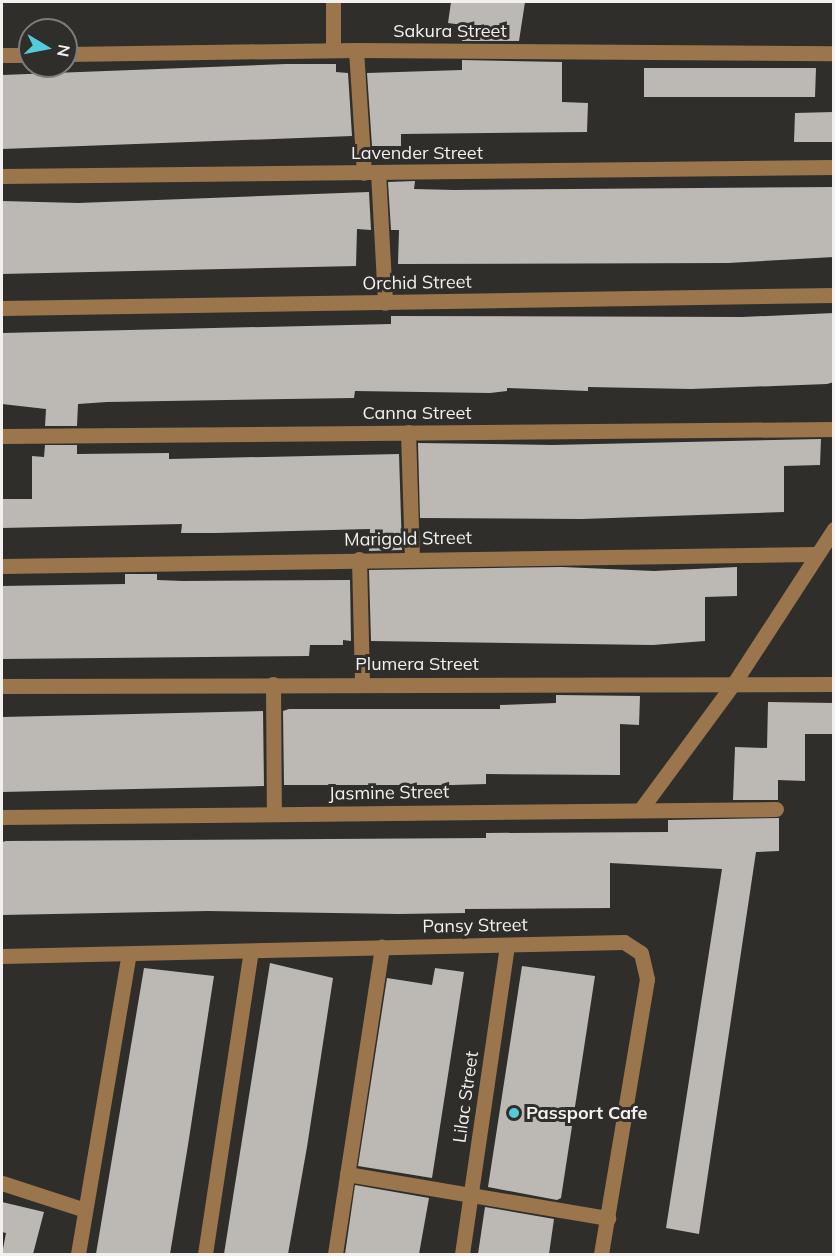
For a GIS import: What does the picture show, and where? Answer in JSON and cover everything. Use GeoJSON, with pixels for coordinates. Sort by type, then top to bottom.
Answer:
{"type":"FeatureCollection","features":[{"type":"Feature","properties":{"kind":"street"},"geometry":{"type":"LineString","coordinates":[[333,2],[333,50]]}},
{"type":"Feature","properties":{"kind":"street","name":"Sakura Street"},"geometry":{"type":"LineString","coordinates":[[78,54],[333,50],[834,53]]}},
{"type":"Feature","properties":{"kind":"street"},"geometry":{"type":"LineString","coordinates":[[356,50],[385,303]]}},
{"type":"Feature","properties":{"kind":"street"},"geometry":{"type":"LineString","coordinates":[[2,55],[18,55]]}},
{"type":"Feature","properties":{"kind":"street","name":"Lavender Street"},"geometry":{"type":"LineString","coordinates":[[2,176],[834,167]]}},
{"type":"Feature","properties":{"kind":"street","name":"Orchid Street"},"geometry":{"type":"LineString","coordinates":[[2,308],[834,295]]}},
{"type":"Feature","properties":{"kind":"street","name":"Canna Street"},"geometry":{"type":"LineString","coordinates":[[2,436],[834,429]]}},
{"type":"Feature","properties":{"kind":"street"},"geometry":{"type":"LineString","coordinates":[[408,432],[412,559]]}},
{"type":"Feature","properties":{"kind":"street"},"geometry":{"type":"LineString","coordinates":[[640,809],[734,683],[814,554],[834,529]]}},
{"type":"Feature","properties":{"kind":"street","name":"Marigold Street"},"geometry":{"type":"LineString","coordinates":[[2,566],[814,554]]}},
{"type":"Feature","properties":{"kind":"street"},"geometry":{"type":"LineString","coordinates":[[359,560],[362,684]]}},
{"type":"Feature","properties":{"kind":"street"},"geometry":{"type":"LineString","coordinates":[[273,684],[274,814]]}},
{"type":"Feature","properties":{"kind":"street","name":"Plumera Street"},"geometry":{"type":"LineString","coordinates":[[2,686],[834,684]]}},
{"type":"Feature","properties":{"kind":"street","name":"Jasmine Street"},"geometry":{"type":"LineString","coordinates":[[2,817],[776,809]]}},
{"type":"Feature","properties":{"kind":"street","name":"Pansy Street"},"geometry":{"type":"LineString","coordinates":[[2,956],[624,942],[642,953],[647,979],[601,1254]]}},
{"type":"Feature","properties":{"kind":"street","name":"Lilac Street"},"geometry":{"type":"LineString","coordinates":[[462,1254],[507,945]]}},
{"type":"Feature","properties":{"kind":"street"},"geometry":{"type":"LineString","coordinates":[[335,1254],[382,947]]}},
{"type":"Feature","properties":{"kind":"street"},"geometry":{"type":"LineString","coordinates":[[205,1254],[251,951]]}},
{"type":"Feature","properties":{"kind":"street"},"geometry":{"type":"LineString","coordinates":[[78,1254],[129,954]]}},
{"type":"Feature","properties":{"kind":"street"},"geometry":{"type":"LineString","coordinates":[[347,1174],[608,1218]]}},
{"type":"Feature","properties":{"kind":"street"},"geometry":{"type":"LineString","coordinates":[[2,1183],[86,1210]]}},
{"type":"Feature","properties":{"kind":"building"},"geometry":{"type":"Polygon","coordinates":[[[451,2],[525,2],[519,41],[462,41],[463,25],[448,23],[451,2]]]}},
{"type":"Feature","properties":{"kind":"building"},"geometry":{"type":"Polygon","coordinates":[[[462,60],[562,62],[562,102],[588,103],[587,132],[401,134],[401,146],[372,146],[367,73],[462,70],[462,60]]]}},
{"type":"Feature","properties":{"kind":"building"},"geometry":{"type":"Polygon","coordinates":[[[336,64],[336,72],[348,73],[352,136],[2,149],[2,75],[18,74],[18,78],[78,78],[78,72],[336,64]]]}},
{"type":"Feature","properties":{"kind":"building"},"geometry":{"type":"Polygon","coordinates":[[[644,68],[816,68],[815,97],[644,97],[644,68]]]}},
{"type":"Feature","properties":{"kind":"building"},"geometry":{"type":"Polygon","coordinates":[[[834,112],[834,142],[794,142],[795,113],[834,112]]]}},
{"type":"Feature","properties":{"kind":"building"},"geometry":{"type":"Polygon","coordinates":[[[415,181],[414,189],[454,190],[834,187],[834,257],[728,263],[398,264],[399,230],[391,230],[388,182],[415,181]]]}},
{"type":"Feature","properties":{"kind":"building"},"geometry":{"type":"Polygon","coordinates":[[[369,192],[371,230],[357,229],[356,266],[2,274],[2,201],[78,203],[369,192]]]}},
{"type":"Feature","properties":{"kind":"building"},"geometry":{"type":"Polygon","coordinates":[[[834,313],[834,382],[827,384],[691,389],[588,387],[588,391],[507,388],[507,391],[490,393],[355,391],[354,398],[107,402],[78,404],[77,426],[45,426],[46,409],[2,404],[2,333],[391,324],[391,316],[742,317],[834,313]]]}},
{"type":"Feature","properties":{"kind":"building"},"geometry":{"type":"Polygon","coordinates":[[[821,439],[820,465],[784,466],[784,512],[582,519],[420,518],[418,443],[552,445],[821,439]]]}},
{"type":"Feature","properties":{"kind":"building"},"geometry":{"type":"Polygon","coordinates":[[[45,445],[77,445],[77,454],[169,453],[169,459],[399,454],[402,550],[369,551],[370,529],[181,533],[182,524],[2,528],[2,499],[32,499],[32,456],[44,457],[45,445]]]}},
{"type":"Feature","properties":{"kind":"building"},"geometry":{"type":"Polygon","coordinates":[[[562,567],[654,571],[737,567],[737,596],[705,597],[705,641],[653,645],[371,641],[369,570],[562,567]]]}},
{"type":"Feature","properties":{"kind":"building"},"geometry":{"type":"Polygon","coordinates":[[[125,574],[157,574],[157,580],[183,581],[350,580],[351,641],[343,640],[343,645],[310,645],[309,656],[2,659],[2,586],[125,584],[125,574]]]}},
{"type":"Feature","properties":{"kind":"building"},"geometry":{"type":"Polygon","coordinates":[[[556,695],[640,696],[639,725],[620,724],[620,775],[486,774],[486,784],[453,785],[284,785],[283,711],[289,709],[500,709],[500,705],[556,703],[556,695]]]}},
{"type":"Feature","properties":{"kind":"building"},"geometry":{"type":"Polygon","coordinates":[[[768,702],[834,703],[834,734],[805,734],[805,781],[778,780],[778,800],[733,800],[735,747],[767,748],[768,702]]]}},
{"type":"Feature","properties":{"kind":"building"},"geometry":{"type":"Polygon","coordinates":[[[263,711],[264,786],[2,792],[2,717],[263,711]]]}},
{"type":"Feature","properties":{"kind":"building"},"geometry":{"type":"Polygon","coordinates":[[[779,818],[779,851],[756,852],[699,1234],[666,1228],[722,869],[610,863],[610,908],[465,909],[465,913],[398,914],[208,911],[2,915],[2,842],[6,841],[486,838],[486,833],[668,832],[668,820],[779,818]]]}},
{"type":"Feature","properties":{"kind":"building"},"geometry":{"type":"Polygon","coordinates":[[[270,963],[333,978],[307,1147],[288,1254],[224,1254],[270,963]]]}},
{"type":"Feature","properties":{"kind":"building"},"geometry":{"type":"Polygon","coordinates":[[[522,966],[595,976],[561,1198],[557,1200],[488,1187],[522,966]]]}},
{"type":"Feature","properties":{"kind":"building"},"geometry":{"type":"Polygon","coordinates":[[[144,968],[214,976],[170,1254],[96,1254],[144,968]]]}},
{"type":"Feature","properties":{"kind":"building"},"geometry":{"type":"Polygon","coordinates":[[[435,968],[464,972],[432,1178],[358,1166],[387,978],[432,985],[435,968]]]}},
{"type":"Feature","properties":{"kind":"building"},"geometry":{"type":"Polygon","coordinates":[[[355,1185],[429,1198],[419,1254],[345,1254],[355,1185]]]}},
{"type":"Feature","properties":{"kind":"building"},"geometry":{"type":"Polygon","coordinates":[[[2,1202],[44,1212],[33,1254],[2,1254],[6,1233],[2,1232],[2,1202]]]}},
{"type":"Feature","properties":{"kind":"building"},"geometry":{"type":"Polygon","coordinates":[[[485,1207],[554,1219],[549,1254],[478,1254],[485,1207]]]}},
{"type":"Feature","properties":{"kind":"place","name":"Passport Cafe"},"geometry":{"type":"Point","coordinates":[514,1113]}}]}
